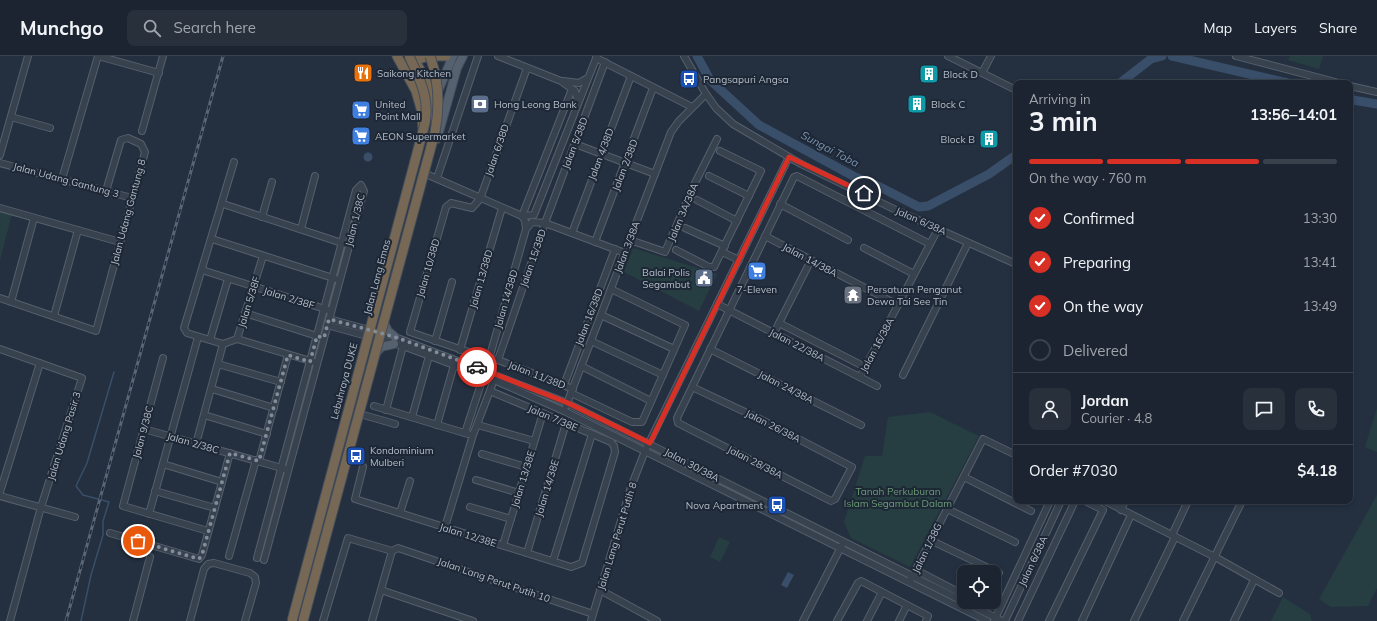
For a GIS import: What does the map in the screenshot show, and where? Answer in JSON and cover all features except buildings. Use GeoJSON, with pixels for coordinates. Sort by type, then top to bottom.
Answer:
{"type":"FeatureCollection","features":[{"type":"Feature","properties":{"kind":"highway"},"geometry":{"type":"LineString","coordinates":[[397,56],[416,91],[422,112],[423,131]]}},
{"type":"Feature","properties":{"kind":"highway"},"geometry":{"type":"LineString","coordinates":[[303,621],[433,144],[439,102],[434,67],[430,56],[419,59],[410,56]]}},
{"type":"Feature","properties":{"kind":"highway"},"geometry":{"type":"LineString","coordinates":[[410,56],[424,75],[428,84],[430,121]]}},
{"type":"Feature","properties":{"kind":"highway","name":"Lebuhraya DUKE"},"geometry":{"type":"LineString","coordinates":[[291,621],[426,118],[426,101],[422,84],[410,56]]}},
{"type":"Feature","properties":{"kind":"highway"},"geometry":{"type":"LineString","coordinates":[[437,56],[446,56]]}},
{"type":"Feature","properties":{"kind":"main road","name":"Jalan Lang Emas"},"geometry":{"type":"LineString","coordinates":[[291,621],[318,513],[376,336],[436,94],[444,72],[453,56]]}},
{"type":"Feature","properties":{"kind":"main road","name":"Jalan Lang Emas"},"geometry":{"type":"LineString","coordinates":[[303,621],[341,494],[376,353],[376,336],[384,323],[457,68],[463,56]]}},
{"type":"Feature","properties":{"kind":"main road"},"geometry":{"type":"LineString","coordinates":[[376,353],[381,346],[395,340],[384,323]]}},
{"type":"Feature","properties":{"kind":"street"},"geometry":{"type":"LineString","coordinates":[[0,154],[28,56]]}},
{"type":"Feature","properties":{"kind":"street"},"geometry":{"type":"LineString","coordinates":[[62,179],[98,56],[159,73]]}},
{"type":"Feature","properties":{"kind":"street"},"geometry":{"type":"LineString","coordinates":[[142,131],[163,56]]}},
{"type":"Feature","properties":{"kind":"street"},"geometry":{"type":"LineString","coordinates":[[437,178],[478,56]]}},
{"type":"Feature","properties":{"kind":"street"},"geometry":{"type":"LineString","coordinates":[[498,56],[561,81],[579,83],[587,79]]}},
{"type":"Feature","properties":{"kind":"street","name":"Jalan 6/38A"},"geometry":{"type":"LineString","coordinates":[[684,56],[716,108],[733,124],[789,157],[938,229],[1013,263]]}},
{"type":"Feature","properties":{"kind":"street"},"geometry":{"type":"LineString","coordinates":[[948,56],[1013,88]]}},
{"type":"Feature","properties":{"kind":"street"},"geometry":{"type":"LineString","coordinates":[[982,73],[990,58],[983,56]]}},
{"type":"Feature","properties":{"kind":"street"},"geometry":{"type":"LineString","coordinates":[[1236,56],[1328,80]]}},
{"type":"Feature","properties":{"kind":"street"},"geometry":{"type":"LineString","coordinates":[[426,174],[480,199],[522,216],[531,217],[536,213],[596,57],[692,108]]}},
{"type":"Feature","properties":{"kind":"street","name":"Jalan 5/38D"},"geometry":{"type":"LineString","coordinates":[[544,223],[606,62]]}},
{"type":"Feature","properties":{"kind":"street","name":"Jalan 6/38D"},"geometry":{"type":"LineString","coordinates":[[480,199],[527,68]]}},
{"type":"Feature","properties":{"kind":"street","name":"Jalan 4/38D"},"geometry":{"type":"LineString","coordinates":[[572,233],[631,76]]}},
{"type":"Feature","properties":{"kind":"street"},"geometry":{"type":"LineString","coordinates":[[561,81],[577,94],[578,101]]}},
{"type":"Feature","properties":{"kind":"street"},"geometry":{"type":"LineString","coordinates":[[1353,87],[1377,92]]}},
{"type":"Feature","properties":{"kind":"street","name":"Jalan 2/38D"},"geometry":{"type":"LineString","coordinates":[[595,242],[654,88]]}},
{"type":"Feature","properties":{"kind":"street"},"geometry":{"type":"LineString","coordinates":[[522,216],[572,89]]}},
{"type":"Feature","properties":{"kind":"street","name":"Jalan 3/38A"},"geometry":{"type":"LineString","coordinates":[[564,411],[671,132],[706,94]]}},
{"type":"Feature","properties":{"kind":"street"},"geometry":{"type":"LineString","coordinates":[[11,117],[50,128]]}},
{"type":"Feature","properties":{"kind":"street","name":"Jalan Udang Gantung 8"},"geometry":{"type":"LineString","coordinates":[[54,316],[96,330],[145,152],[141,144],[128,138],[122,140],[106,191]]}},
{"type":"Feature","properties":{"kind":"street","name":"Jalan 3A/38A"},"geometry":{"type":"LineString","coordinates":[[630,240],[665,252],[694,185],[717,138]]}},
{"type":"Feature","properties":{"kind":"street"},"geometry":{"type":"LineString","coordinates":[[575,144],[655,174]]}},
{"type":"Feature","properties":{"kind":"street"},"geometry":{"type":"LineString","coordinates":[[676,250],[709,267],[715,265],[761,171],[720,151]]}},
{"type":"Feature","properties":{"kind":"street","name":"Jalan Lang Perut Putih 8"},"geometry":{"type":"LineString","coordinates":[[591,621],[631,487],[645,451],[789,157]]}},
{"type":"Feature","properties":{"kind":"street"},"geometry":{"type":"LineString","coordinates":[[196,444],[223,344],[187,333],[184,328],[223,204],[234,162]]}},
{"type":"Feature","properties":{"kind":"street","name":"Jalan Udang Gantung 3"},"geometry":{"type":"LineString","coordinates":[[0,163],[132,198]]}},
{"type":"Feature","properties":{"kind":"street"},"geometry":{"type":"LineString","coordinates":[[301,229],[315,176]]}},
{"type":"Feature","properties":{"kind":"street"},"geometry":{"type":"LineString","coordinates":[[709,176],[749,196]]}},
{"type":"Feature","properties":{"kind":"street","name":"Jalan 6/38A"},"geometry":{"type":"LineString","coordinates":[[780,204],[796,176],[930,244]]}},
{"type":"Feature","properties":{"kind":"street"},"geometry":{"type":"LineString","coordinates":[[262,217],[272,182]]}},
{"type":"Feature","properties":{"kind":"street","name":"Jalan 1/38C"},"geometry":{"type":"LineString","coordinates":[[257,558],[317,363],[321,337],[336,280],[364,191],[361,185],[356,190],[346,245]]}},
{"type":"Feature","properties":{"kind":"street","name":"Jalan 10/38D"},"geometry":{"type":"LineString","coordinates":[[410,332],[448,204],[472,208],[480,199]]}},
{"type":"Feature","properties":{"kind":"street"},"geometry":{"type":"LineString","coordinates":[[697,200],[737,221]]}},
{"type":"Feature","properties":{"kind":"street"},"geometry":{"type":"LineString","coordinates":[[223,204],[346,245]]}},
{"type":"Feature","properties":{"kind":"street"},"geometry":{"type":"LineString","coordinates":[[692,387],[780,204],[848,240]]}},
{"type":"Feature","properties":{"kind":"street"},"geometry":{"type":"LineString","coordinates":[[0,208],[120,242]]}},
{"type":"Feature","properties":{"kind":"street","name":"Jalan 13/38D"},"geometry":{"type":"LineString","coordinates":[[460,350],[502,208]]}},
{"type":"Feature","properties":{"kind":"street"},"geometry":{"type":"LineString","coordinates":[[536,213],[537,218],[544,223]]}},
{"type":"Feature","properties":{"kind":"street"},"geometry":{"type":"LineString","coordinates":[[522,216],[525,221],[526,229]]}},
{"type":"Feature","properties":{"kind":"street"},"geometry":{"type":"LineString","coordinates":[[11,302],[34,218]]}},
{"type":"Feature","properties":{"kind":"street"},"geometry":{"type":"LineString","coordinates":[[526,229],[532,222],[544,223],[625,253]]}},
{"type":"Feature","properties":{"kind":"street","name":"Jalan 15/38D"},"geometry":{"type":"LineString","coordinates":[[498,360],[544,223]]}},
{"type":"Feature","properties":{"kind":"street"},"geometry":{"type":"LineString","coordinates":[[685,228],[724,249],[739,260]]}},
{"type":"Feature","properties":{"kind":"street","name":"Jalan 14/38D"},"geometry":{"type":"LineString","coordinates":[[465,433],[483,373],[489,359],[526,229]]}},
{"type":"Feature","properties":{"kind":"street","name":"Jalan 16/38A"},"geometry":{"type":"LineString","coordinates":[[860,377],[938,229]]}},
{"type":"Feature","properties":{"kind":"street"},"geometry":{"type":"LineString","coordinates":[[0,298],[54,316],[78,230]]}},
{"type":"Feature","properties":{"kind":"street","name":"Jalan 14/38A"},"geometry":{"type":"LineString","coordinates":[[765,236],[898,305]]}},
{"type":"Feature","properties":{"kind":"street"},"geometry":{"type":"LineString","coordinates":[[212,239],[336,280]]}},
{"type":"Feature","properties":{"kind":"street"},"geometry":{"type":"LineString","coordinates":[[903,375],[968,243]]}},
{"type":"Feature","properties":{"kind":"street"},"geometry":{"type":"LineString","coordinates":[[864,248],[914,274]]}},
{"type":"Feature","properties":{"kind":"street","name":"Jalan 16/38D"},"geometry":{"type":"LineString","coordinates":[[564,385],[615,249]]}},
{"type":"Feature","properties":{"kind":"street","name":"Jalan 5/38F"},"geometry":{"type":"LineString","coordinates":[[223,344],[237,339],[263,256]]}},
{"type":"Feature","properties":{"kind":"street"},"geometry":{"type":"LineString","coordinates":[[774,333],[810,260]]}},
{"type":"Feature","properties":{"kind":"street","name":"Jalan 2/38F"},"geometry":{"type":"LineString","coordinates":[[202,270],[328,310]]}},
{"type":"Feature","properties":{"kind":"street"},"geometry":{"type":"LineString","coordinates":[[210,340],[228,279]]}},
{"type":"Feature","properties":{"kind":"street"},"geometry":{"type":"LineString","coordinates":[[435,341],[452,282]]}},
{"type":"Feature","properties":{"kind":"street"},"geometry":{"type":"LineString","coordinates":[[581,366],[651,401],[685,325],[611,289]]}},
{"type":"Feature","properties":{"kind":"street","name":"Jalan 22/38A"},"geometry":{"type":"LineString","coordinates":[[717,304],[877,386]]}},
{"type":"Feature","properties":{"kind":"street","name":"Jalan 1/38C"},"geometry":{"type":"LineString","coordinates":[[264,560],[310,362],[328,322],[328,310]]}},
{"type":"Feature","properties":{"kind":"street"},"geometry":{"type":"LineString","coordinates":[[245,313],[321,337]]}},
{"type":"Feature","properties":{"kind":"street"},"geometry":{"type":"LineString","coordinates":[[602,314],[674,349]]}},
{"type":"Feature","properties":{"kind":"street","name":"Jalan 30/38A"},"geometry":{"type":"LineString","coordinates":[[328,322],[395,340],[568,403],[650,443],[911,580],[999,620]]}},
{"type":"Feature","properties":{"kind":"street"},"geometry":{"type":"LineString","coordinates":[[779,323],[865,367]]}},
{"type":"Feature","properties":{"kind":"street","name":"Jalan 11/38D"},"geometry":{"type":"LineString","coordinates":[[410,332],[460,350],[489,359],[498,360],[564,385],[572,391],[632,422],[642,422],[651,401]]}},
{"type":"Feature","properties":{"kind":"street"},"geometry":{"type":"LineString","coordinates":[[198,337],[149,514],[208,531]]}},
{"type":"Feature","properties":{"kind":"street"},"geometry":{"type":"LineString","coordinates":[[237,339],[317,363]]}},
{"type":"Feature","properties":{"kind":"street","name":"Jalan 30/38A"},"geometry":{"type":"LineString","coordinates":[[395,340],[403,346],[429,356],[483,373],[494,380],[564,411],[842,545]]}},
{"type":"Feature","properties":{"kind":"street"},"geometry":{"type":"LineString","coordinates":[[591,341],[663,375]]}},
{"type":"Feature","properties":{"kind":"street"},"geometry":{"type":"LineString","coordinates":[[386,410],[403,346]]}},
{"type":"Feature","properties":{"kind":"street","name":"Jalan Udang Pasir 3"},"geometry":{"type":"LineString","coordinates":[[0,349],[82,378],[41,507]]}},
{"type":"Feature","properties":{"kind":"street","name":"Jalan 24/38A"},"geometry":{"type":"LineString","coordinates":[[710,349],[861,425]]}},
{"type":"Feature","properties":{"kind":"street"},"geometry":{"type":"LineString","coordinates":[[229,556],[257,461],[267,434],[288,355]]}},
{"type":"Feature","properties":{"kind":"street"},"geometry":{"type":"LineString","coordinates":[[412,417],[429,356]]}},
{"type":"Feature","properties":{"kind":"street","name":"Jalan 9/38C"},"geometry":{"type":"LineString","coordinates":[[149,514],[124,506],[163,358]]}},
{"type":"Feature","properties":{"kind":"street"},"geometry":{"type":"LineString","coordinates":[[0,492],[40,363]]}},
{"type":"Feature","properties":{"kind":"street"},"geometry":{"type":"LineString","coordinates":[[218,364],[281,382]]}},
{"type":"Feature","properties":{"kind":"street"},"geometry":{"type":"LineString","coordinates":[[437,425],[454,365]]}},
{"type":"Feature","properties":{"kind":"street"},"geometry":{"type":"LineString","coordinates":[[445,527],[473,435],[494,380]]}},
{"type":"Feature","properties":{"kind":"street","name":"Jalan 28/38A"},"geometry":{"type":"LineString","coordinates":[[692,387],[677,418],[678,423],[831,502]]}},
{"type":"Feature","properties":{"kind":"street","name":"Jalan 26/38A"},"geometry":{"type":"LineString","coordinates":[[692,387],[764,421],[852,466],[836,500],[831,502]]}},
{"type":"Feature","properties":{"kind":"street"},"geometry":{"type":"LineString","coordinates":[[212,389],[274,408]]}},
{"type":"Feature","properties":{"kind":"street","name":"Jalan 7/38E"},"geometry":{"type":"LineString","coordinates":[[490,392],[611,442],[614,446],[614,452],[582,563]]}},
{"type":"Feature","properties":{"kind":"street"},"geometry":{"type":"LineString","coordinates":[[374,406],[473,435]]}},
{"type":"Feature","properties":{"kind":"street","name":"Jalan 13/38E"},"geometry":{"type":"LineString","coordinates":[[503,546],[543,413]]}},
{"type":"Feature","properties":{"kind":"street"},"geometry":{"type":"LineString","coordinates":[[360,414],[395,424]]}},
{"type":"Feature","properties":{"kind":"street"},"geometry":{"type":"LineString","coordinates":[[204,415],[267,434]]}},
{"type":"Feature","properties":{"kind":"street","name":"Jalan 14/38E"},"geometry":{"type":"LineString","coordinates":[[528,553],[566,423]]}},
{"type":"Feature","properties":{"kind":"street"},"geometry":{"type":"LineString","coordinates":[[478,425],[534,441]]}},
{"type":"Feature","properties":{"kind":"street","name":"Jalan 2/38C"},"geometry":{"type":"LineString","coordinates":[[144,429],[285,469]]}},
{"type":"Feature","properties":{"kind":"street"},"geometry":{"type":"LineString","coordinates":[[552,561],[592,434]]}},
{"type":"Feature","properties":{"kind":"street","name":"Jalan 1/38G"},"geometry":{"type":"LineString","coordinates":[[911,580],[930,540],[983,439],[1013,454]]}},
{"type":"Feature","properties":{"kind":"street"},"geometry":{"type":"LineString","coordinates":[[110,532],[199,559],[202,555],[230,453]]}},
{"type":"Feature","properties":{"kind":"street"},"geometry":{"type":"LineString","coordinates":[[482,454],[526,467]]}},
{"type":"Feature","properties":{"kind":"street"},"geometry":{"type":"LineString","coordinates":[[163,464],[222,482]]}},
{"type":"Feature","properties":{"kind":"street","name":"Jalan 12/38E"},"geometry":{"type":"LineString","coordinates":[[363,467],[355,499],[571,567],[582,563]]}},
{"type":"Feature","properties":{"kind":"street"},"geometry":{"type":"LineString","coordinates":[[964,477],[1013,502]]}},
{"type":"Feature","properties":{"kind":"street"},"geometry":{"type":"LineString","coordinates":[[476,480],[518,493]]}},
{"type":"Feature","properties":{"kind":"street"},"geometry":{"type":"LineString","coordinates":[[400,513],[410,481]]}},
{"type":"Feature","properties":{"kind":"street"},"geometry":{"type":"LineString","coordinates":[[155,491],[215,508]]}},
{"type":"Feature","properties":{"kind":"street"},"geometry":{"type":"LineString","coordinates":[[0,496],[75,517]]}},
{"type":"Feature","properties":{"kind":"street"},"geometry":{"type":"LineString","coordinates":[[1017,504],[1031,511]]}},
{"type":"Feature","properties":{"kind":"street","name":"Jalan 6/38A"},"geometry":{"type":"LineString","coordinates":[[999,620],[1049,504]]}},
{"type":"Feature","properties":{"kind":"street","name":"Jalan 6/38A"},"geometry":{"type":"LineString","coordinates":[[999,620],[1059,504]]}},
{"type":"Feature","properties":{"kind":"street"},"geometry":{"type":"LineString","coordinates":[[1018,621],[1074,504]]}},
{"type":"Feature","properties":{"kind":"street"},"geometry":{"type":"LineString","coordinates":[[1049,621],[1103,510],[1091,504]]}},
{"type":"Feature","properties":{"kind":"street"},"geometry":{"type":"LineString","coordinates":[[1116,504],[1121,510],[1215,557],[1279,593]]}},
{"type":"Feature","properties":{"kind":"street"},"geometry":{"type":"LineString","coordinates":[[1121,510],[1124,504]]}},
{"type":"Feature","properties":{"kind":"street"},"geometry":{"type":"LineString","coordinates":[[1134,621],[1187,504]]}},
{"type":"Feature","properties":{"kind":"street"},"geometry":{"type":"LineString","coordinates":[[1184,621],[1241,504]]}},
{"type":"Feature","properties":{"kind":"street"},"geometry":{"type":"LineString","coordinates":[[10,621],[41,507]]}},
{"type":"Feature","properties":{"kind":"street"},"geometry":{"type":"LineString","coordinates":[[470,507],[511,519]]}},
{"type":"Feature","properties":{"kind":"street"},"geometry":{"type":"LineString","coordinates":[[947,509],[1015,542]]}},
{"type":"Feature","properties":{"kind":"street"},"geometry":{"type":"LineString","coordinates":[[1082,621],[1131,515]]}},
{"type":"Feature","properties":{"kind":"street","name":"Jalan Lang Perut Putih 10"},"geometry":{"type":"LineString","coordinates":[[324,621],[348,538],[393,550],[398,548],[593,614]]}},
{"type":"Feature","properties":{"kind":"street"},"geometry":{"type":"LineString","coordinates":[[930,540],[982,565]]}},
{"type":"Feature","properties":{"kind":"street"},"geometry":{"type":"LineString","coordinates":[[803,621],[842,545]]}},
{"type":"Feature","properties":{"kind":"street"},"geometry":{"type":"LineString","coordinates":[[372,621],[393,550]]}},
{"type":"Feature","properties":{"kind":"street"},"geometry":{"type":"LineString","coordinates":[[133,621],[150,557]]}},
{"type":"Feature","properties":{"kind":"street"},"geometry":{"type":"LineString","coordinates":[[190,621],[204,569],[208,564],[214,563],[233,568],[255,577],[256,583],[245,621]]}},
{"type":"Feature","properties":{"kind":"street"},"geometry":{"type":"LineString","coordinates":[[916,570],[957,591]]}},
{"type":"Feature","properties":{"kind":"street"},"geometry":{"type":"LineString","coordinates":[[1234,621],[1254,580]]}},
{"type":"Feature","properties":{"kind":"street"},"geometry":{"type":"LineString","coordinates":[[838,621],[858,583],[862,582],[907,605],[927,619]]}},
{"type":"Feature","properties":{"kind":"street"},"geometry":{"type":"LineString","coordinates":[[381,590],[473,621]]}},
{"type":"Feature","properties":{"kind":"street"},"geometry":{"type":"LineString","coordinates":[[600,590],[657,621]]}},
{"type":"Feature","properties":{"kind":"street"},"geometry":{"type":"LineString","coordinates":[[867,621],[882,592]]}},
{"type":"Feature","properties":{"kind":"street","name":"Jalan 30/38A"},"geometry":{"type":"LineString","coordinates":[[939,593],[986,621]]}},
{"type":"Feature","properties":{"kind":"street"},"geometry":{"type":"LineString","coordinates":[[899,621],[907,605]]}},
{"type":"Feature","properties":{"kind":"green space"},"geometry":{"type":"Polygon","coordinates":[[[1290,56],[1323,56],[1319,69],[1288,60],[1290,56]]]}},
{"type":"Feature","properties":{"kind":"green space"},"geometry":{"type":"Polygon","coordinates":[[[0,211],[12,214],[0,260],[0,211]]]}},
{"type":"Feature","properties":{"kind":"green space"},"geometry":{"type":"Polygon","coordinates":[[[633,248],[717,274],[699,311],[624,272],[633,248]]]}},
{"type":"Feature","properties":{"kind":"green space"},"geometry":{"type":"Polygon","coordinates":[[[1377,408],[1377,452],[1365,447],[1377,408]]]}},
{"type":"Feature","properties":{"kind":"green space","name":"Tanah Perkuburan Islam Segambut Dalam"},"geometry":{"type":"Polygon","coordinates":[[[930,412],[979,436],[910,567],[851,538],[844,522],[865,456],[882,456],[888,417],[930,412]]]}},
{"type":"Feature","properties":{"kind":"green space"},"geometry":{"type":"Polygon","coordinates":[[[1377,495],[1377,588],[1368,606],[1331,607],[1319,599],[1377,495]]]}},
{"type":"Feature","properties":{"kind":"green space"},"geometry":{"type":"Polygon","coordinates":[[[719,537],[730,542],[720,562],[710,557],[719,537]]]}},
{"type":"Feature","properties":{"kind":"green space"},"geometry":{"type":"Polygon","coordinates":[[[1283,597],[1310,614],[1312,621],[1271,621],[1283,597]]]}},
{"type":"Feature","properties":{"kind":"water"},"geometry":{"type":"Polygon","coordinates":[[[366,153],[370,153],[372,157],[370,161],[366,161],[364,159],[364,155],[366,153]]]}},
{"type":"Feature","properties":{"kind":"water"},"geometry":{"type":"Polygon","coordinates":[[[788,572],[794,575],[787,588],[781,585],[788,572]]]}},
{"type":"Feature","properties":{"kind":"waterway","name":"Sungai Toba"},"geometry":{"type":"LineString","coordinates":[[697,56],[710,80],[759,125],[855,177],[878,186],[919,207],[928,206],[989,174],[1013,157]]}},
{"type":"Feature","properties":{"kind":"waterway","name":"Sungai Toba"},"geometry":{"type":"LineString","coordinates":[[1124,80],[1151,59],[1162,56]]}},
{"type":"Feature","properties":{"kind":"waterway","name":"Sungai Toba"},"geometry":{"type":"LineString","coordinates":[[1172,56],[1275,80]]}},
{"type":"Feature","properties":{"kind":"waterway","name":"Sungai Toba"},"geometry":{"type":"LineString","coordinates":[[1353,100],[1377,104]]}},
{"type":"Feature","properties":{"kind":"waterway"},"geometry":{"type":"LineString","coordinates":[[81,621],[91,575],[103,535],[103,521],[109,502],[83,495],[76,486],[87,463],[114,372]]}},
{"type":"Feature","properties":{"kind":"railway"},"geometry":{"type":"LineString","coordinates":[[66,621],[223,56]]}},
{"type":"Feature","properties":{"kind":"way so far"},"geometry":{"type":"LineString","coordinates":[[138,541],[199,559],[202,555],[230,453],[259,461],[288,355],[310,362],[317,336],[324,338],[329,319],[395,337],[477,367]]}},
{"type":"Feature","properties":{"kind":"place","name":"Saikong Kitchen"},"geometry":{"type":"Point","coordinates":[363,73]}},
{"type":"Feature","properties":{"kind":"place","name":"Block D"},"geometry":{"type":"Point","coordinates":[929,74]}},
{"type":"Feature","properties":{"kind":"place","name":"Pangsapuri Angsa"},"geometry":{"type":"Point","coordinates":[689,79]}},
{"type":"Feature","properties":{"kind":"place","name":"Hong Leong Bank"},"geometry":{"type":"Point","coordinates":[480,104]}},
{"type":"Feature","properties":{"kind":"place","name":"Block C"},"geometry":{"type":"Point","coordinates":[917,104]}},
{"type":"Feature","properties":{"kind":"place","name":"United Point Mall"},"geometry":{"type":"Point","coordinates":[361,110]}},
{"type":"Feature","properties":{"kind":"place","name":"AEON Supermarket"},"geometry":{"type":"Point","coordinates":[361,136]}},
{"type":"Feature","properties":{"kind":"place","name":"Block B"},"geometry":{"type":"Point","coordinates":[989,139]}},
{"type":"Feature","properties":{"kind":"place","name":"7-Eleven"},"geometry":{"type":"Point","coordinates":[757,271]}},
{"type":"Feature","properties":{"kind":"place","name":"Balai Polis Segambut"},"geometry":{"type":"Point","coordinates":[704,278]}},
{"type":"Feature","properties":{"kind":"place","name":"Persatuan Penganut Dewa Tai See Tin"},"geometry":{"type":"Point","coordinates":[853,295]}},
{"type":"Feature","properties":{"kind":"place","name":"Kondominium Mulberi"},"geometry":{"type":"Point","coordinates":[356,456]}},
{"type":"Feature","properties":{"kind":"place","name":"Nova Apartment"},"geometry":{"type":"Point","coordinates":[777,505]}},
{"type":"Feature","properties":{"kind":"route"},"geometry":{"type":"LineString","coordinates":[[477,367],[568,403],[650,443],[789,157],[864,193]]}}]}
